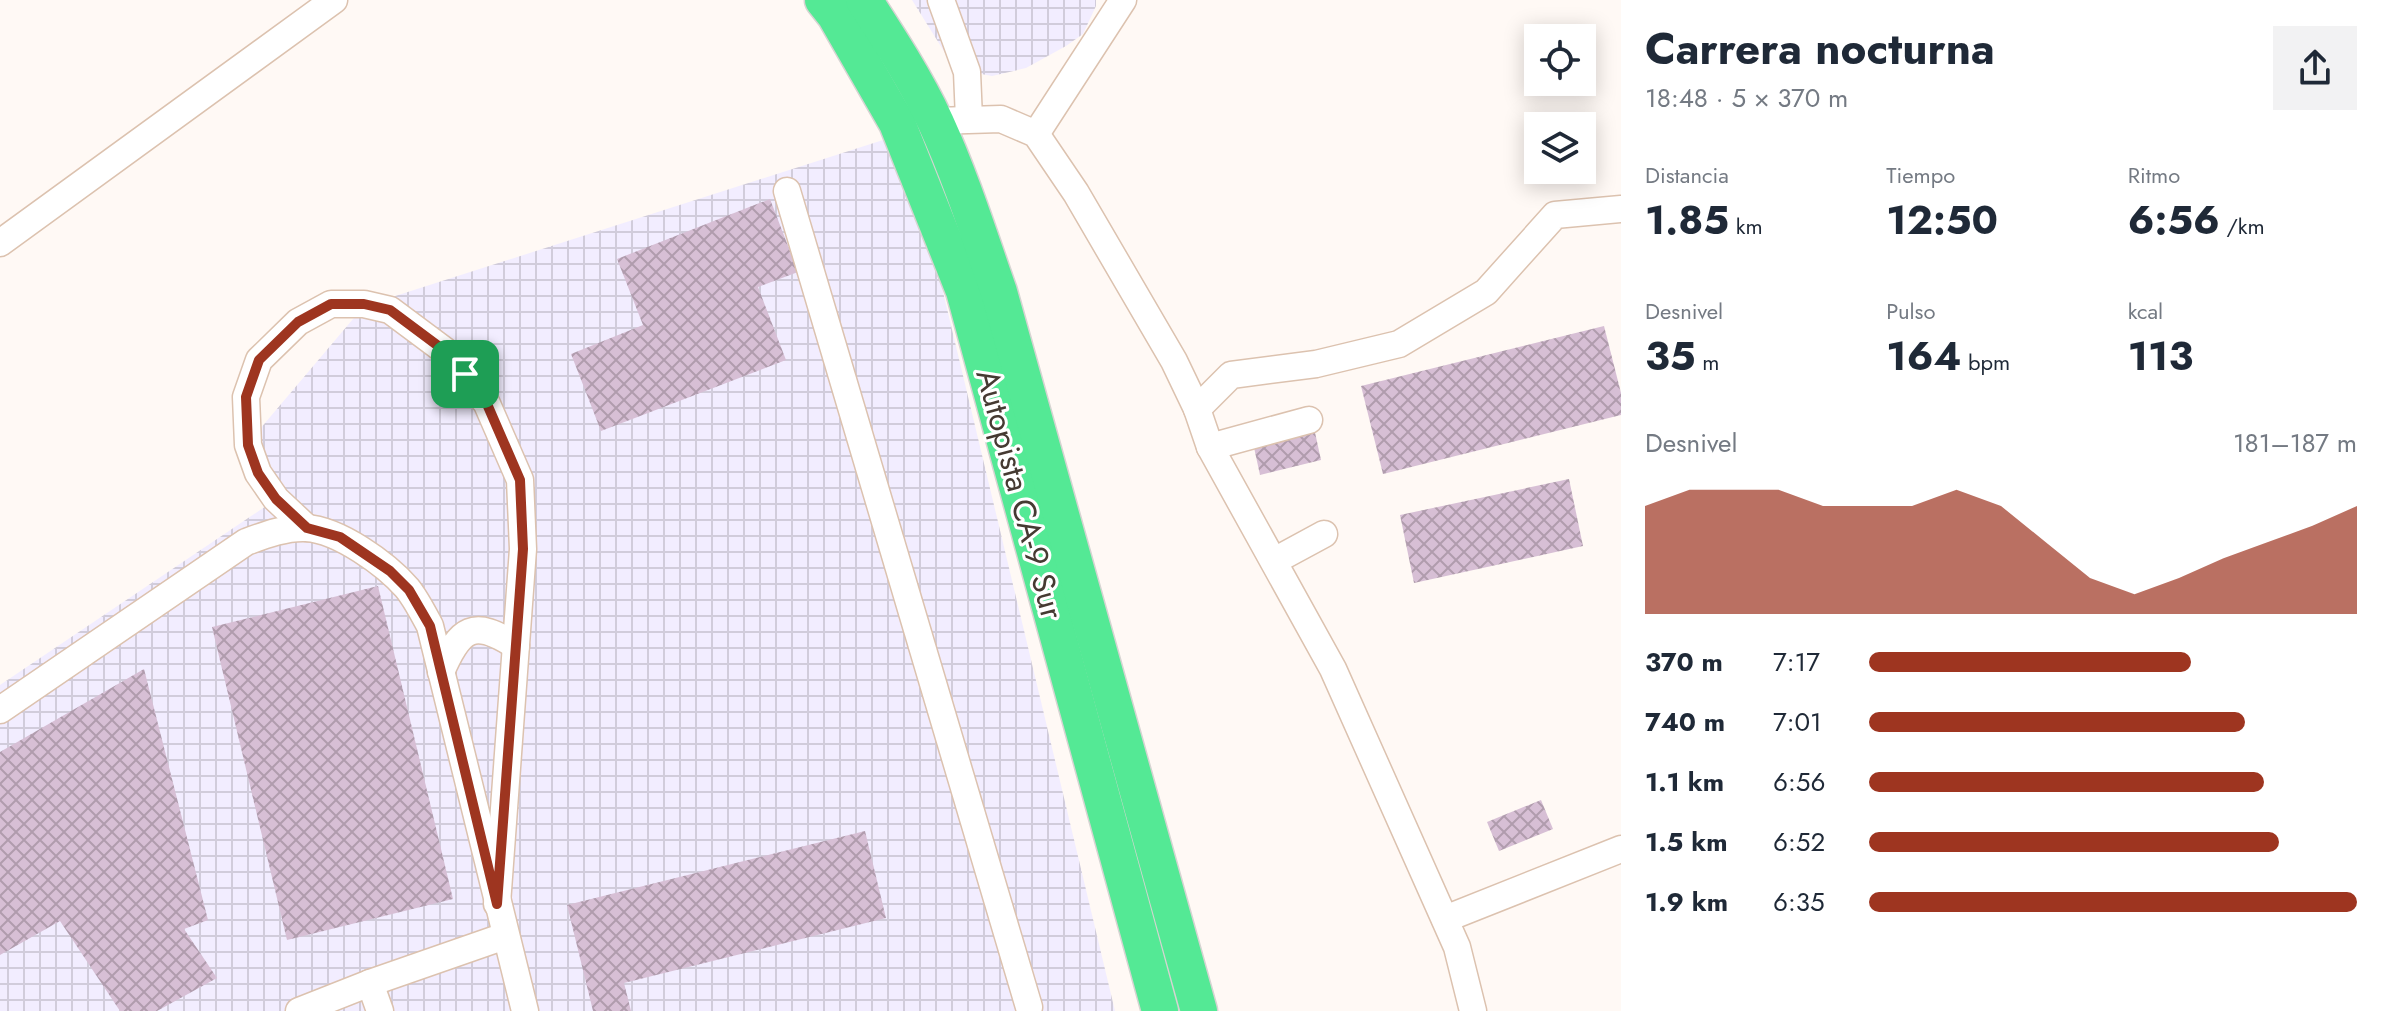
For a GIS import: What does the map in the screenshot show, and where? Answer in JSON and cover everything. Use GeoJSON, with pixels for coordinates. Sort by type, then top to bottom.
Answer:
{"type":"FeatureCollection","features":[{"type":"Feature","properties":{"kind":"highway","name":"Autopista CA-9 Sur"},"geometry":{"type":"LineString","coordinates":[[823,0],[897,123],[964,291],[1160,1011]]}},
{"type":"Feature","properties":{"kind":"highway","name":"Autopista CA-9 Sur"},"geometry":{"type":"LineString","coordinates":[[864,0],[908,69],[952,120],[962,181],[999,292],[1199,1011]]}},
{"type":"Feature","properties":{"kind":"street"},"geometry":{"type":"LineString","coordinates":[[0,243],[334,0]]}},
{"type":"Feature","properties":{"kind":"street"},"geometry":{"type":"LineString","coordinates":[[941,0],[967,72],[952,120],[1001,119],[1036,134],[1114,256],[1174,361],[1197,409],[1210,447],[1333,669],[1457,947],[1473,1011]]}},
{"type":"Feature","properties":{"kind":"street"},"geometry":{"type":"LineString","coordinates":[[1036,134],[1123,0]]}},
{"type":"Feature","properties":{"kind":"street"},"geometry":{"type":"LineString","coordinates":[[787,191],[1024,1010]]}},
{"type":"Feature","properties":{"kind":"street"},"geometry":{"type":"LineString","coordinates":[[1197,409],[1231,375],[1316,364],[1399,344],[1486,292],[1555,215],[1621,209]]}},
{"type":"Feature","properties":{"kind":"street"},"geometry":{"type":"LineString","coordinates":[[307,528],[276,499],[258,473],[248,445],[246,397],[259,360],[298,322],[331,304],[364,304],[390,310],[445,351],[465,374],[487,404],[520,480],[523,549],[497,904]]}},
{"type":"Feature","properties":{"kind":"street"},"geometry":{"type":"LineString","coordinates":[[1210,447],[1309,420]]}},
{"type":"Feature","properties":{"kind":"street"},"geometry":{"type":"LineString","coordinates":[[0,710],[246,542],[277,531],[307,528],[340,537],[390,571],[409,590],[430,626],[525,1011]]}},
{"type":"Feature","properties":{"kind":"street"},"geometry":{"type":"LineString","coordinates":[[1274,561],[1324,534]]}},
{"type":"Feature","properties":{"kind":"street"},"geometry":{"type":"LineString","coordinates":[[441,672],[452,646],[464,634],[480,629],[496,633],[516,646]]}},
{"type":"Feature","properties":{"kind":"street"},"geometry":{"type":"LineString","coordinates":[[1445,919],[1621,849]]}},
{"type":"Feature","properties":{"kind":"street"},"geometry":{"type":"LineString","coordinates":[[299,1011],[505,936]]}},
{"type":"Feature","properties":{"kind":"street"},"geometry":{"type":"LineString","coordinates":[[370,983],[380,1011]]}},
{"type":"Feature","properties":{"kind":"shaded area"},"geometry":{"type":"Polygon","coordinates":[[[912,0],[1096,0],[1096,6],[1083,34],[1066,46],[1026,68],[992,76],[955,69],[912,0]]]}},
{"type":"Feature","properties":{"kind":"shaded area"},"geometry":{"type":"Polygon","coordinates":[[[905,133],[1115,1011],[0,1011],[0,685],[278,498],[249,442],[364,306],[905,133]]]}},
{"type":"Feature","properties":{"kind":"building"},"geometry":{"type":"Polygon","coordinates":[[[770,199],[798,272],[758,287],[786,360],[601,431],[571,354],[643,325],[617,259],[770,199]]]}},
{"type":"Feature","properties":{"kind":"building"},"geometry":{"type":"Polygon","coordinates":[[[1604,326],[1621,393],[1621,415],[1383,474],[1361,386],[1604,326]]]}},
{"type":"Feature","properties":{"kind":"building"},"geometry":{"type":"Polygon","coordinates":[[[1314,428],[1321,460],[1260,475],[1253,443],[1314,428]]]}},
{"type":"Feature","properties":{"kind":"building"},"geometry":{"type":"Polygon","coordinates":[[[1569,479],[1583,546],[1414,583],[1400,515],[1569,479]]]}},
{"type":"Feature","properties":{"kind":"building"},"geometry":{"type":"Polygon","coordinates":[[[378,586],[453,899],[287,940],[212,627],[378,586]]]}},
{"type":"Feature","properties":{"kind":"building"},"geometry":{"type":"Polygon","coordinates":[[[144,669],[208,920],[184,929],[217,978],[157,1011],[120,1011],[60,921],[0,955],[0,752],[144,669]]]}},
{"type":"Feature","properties":{"kind":"building"},"geometry":{"type":"Polygon","coordinates":[[[1541,800],[1553,829],[1499,851],[1487,822],[1541,800]]]}},
{"type":"Feature","properties":{"kind":"building"},"geometry":{"type":"Polygon","coordinates":[[[865,831],[886,918],[624,983],[631,1011],[593,1011],[567,905],[865,831]]]}},
{"type":"Feature","properties":{"kind":"route"},"geometry":{"type":"LineString","coordinates":[[331,304],[364,304],[390,310],[445,351],[465,374],[487,404],[520,480],[523,549],[497,904],[430,626],[409,590],[390,571],[340,537],[307,528],[276,499],[258,473],[248,445],[246,397],[259,360],[298,322],[331,304]]}}]}
